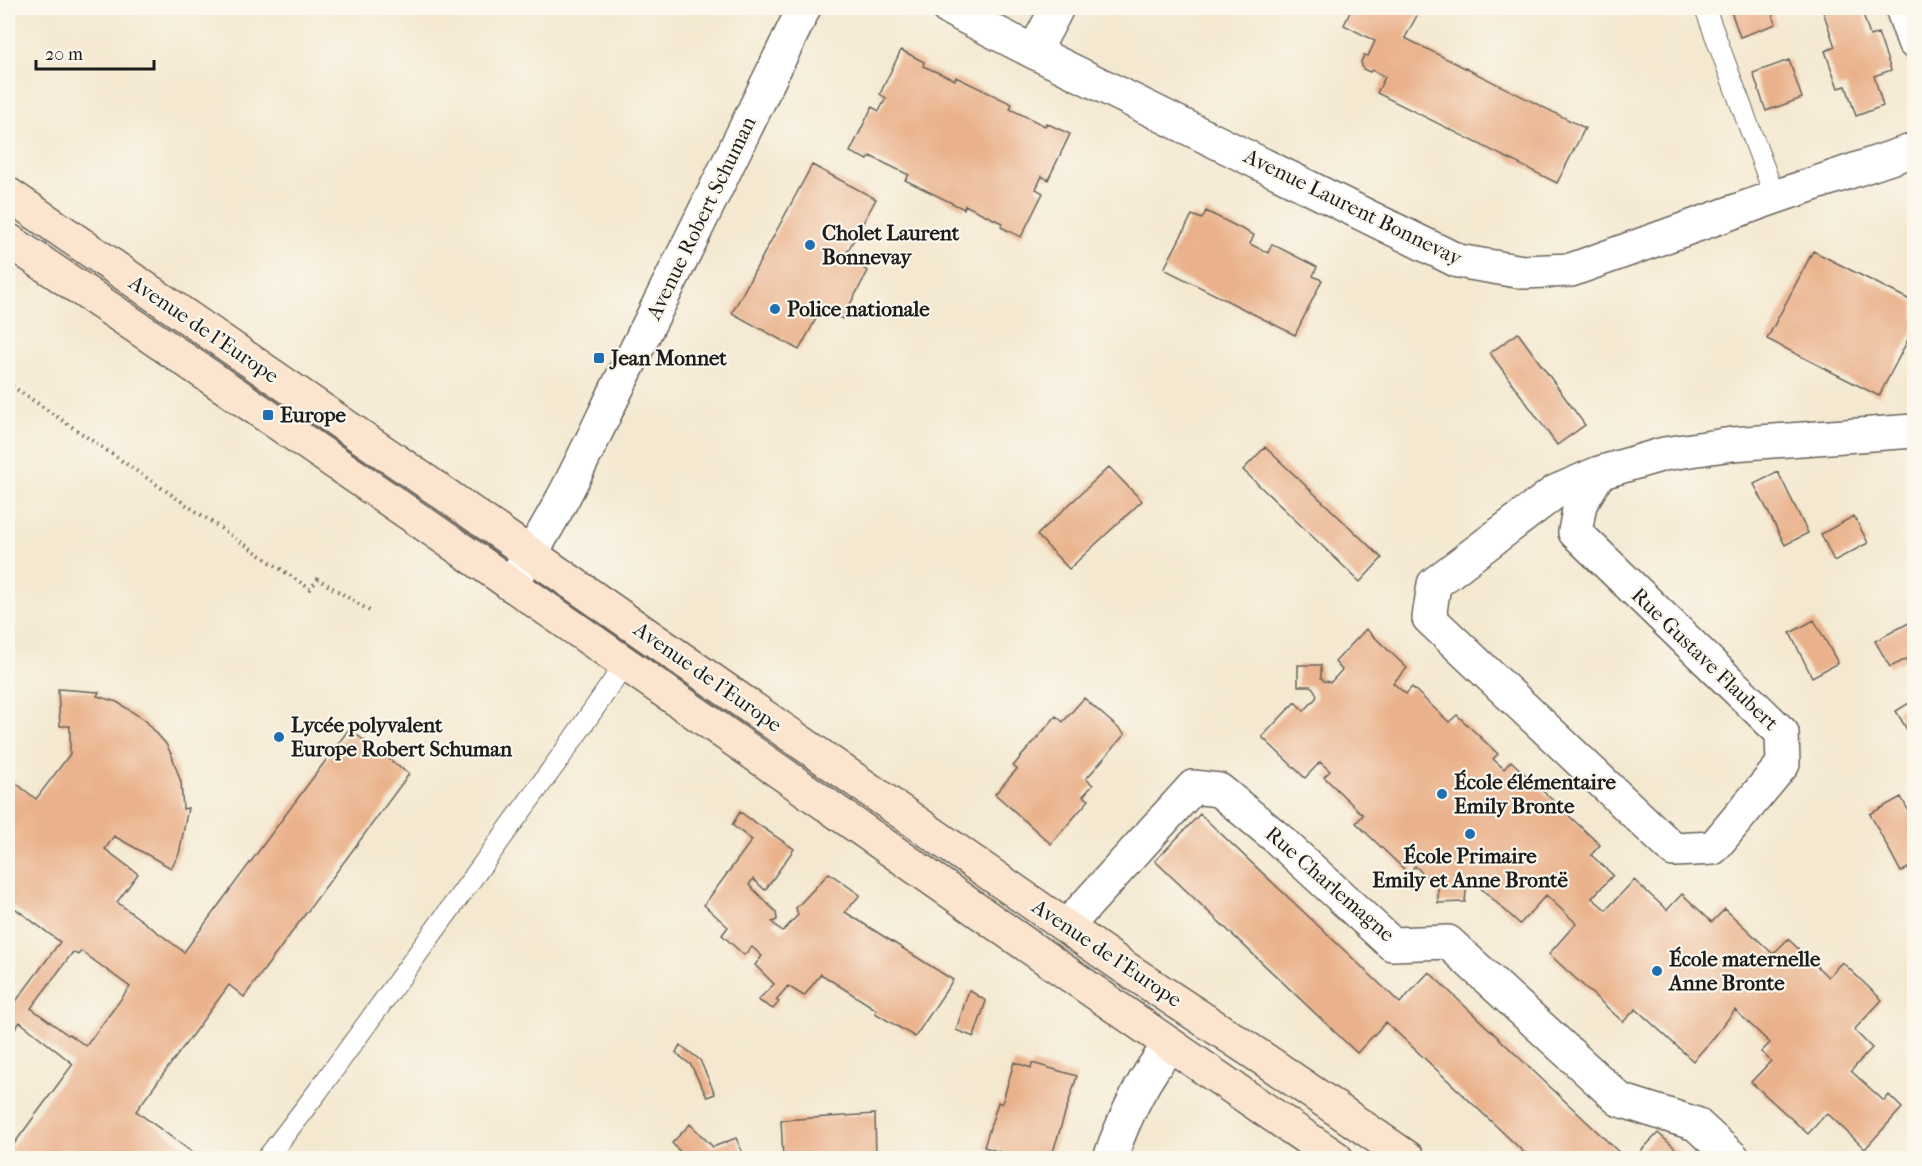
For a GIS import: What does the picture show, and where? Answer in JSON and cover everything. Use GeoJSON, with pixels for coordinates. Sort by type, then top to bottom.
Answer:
{"type":"FeatureCollection","features":[{"type":"Feature","properties":{"kind":"main road","name":"Avenue de l’Europe"},"geometry":{"type":"LineString","coordinates":[[8,194],[1067,926],[1408,1158]]}},
{"type":"Feature","properties":{"kind":"main road","name":"Avenue de l’Europe"},"geometry":{"type":"LineString","coordinates":[[8,240],[217,381],[1037,954],[1336,1158]]}},
{"type":"Feature","properties":{"kind":"street","name":"Avenue Robert Schuman"},"geometry":{"type":"LineString","coordinates":[[510,584],[531,555],[627,369],[804,8]]}},
{"type":"Feature","properties":{"kind":"street","name":"Avenue Laurent Bonnevay"},"geometry":{"type":"LineString","coordinates":[[948,8],[1458,261],[1523,272],[1571,270],[1914,150]]}},
{"type":"Feature","properties":{"kind":"street"},"geometry":{"type":"LineString","coordinates":[[1034,52],[1057,8]]}},
{"type":"Feature","properties":{"kind":"street"},"geometry":{"type":"LineString","coordinates":[[1902,8],[1914,42]]}},
{"type":"Feature","properties":{"kind":"street","name":"Rue Gustave Flaubert"},"geometry":{"type":"LineString","coordinates":[[1599,473],[1580,504],[1575,532],[1782,733],[1783,765],[1713,848],[1674,850],[1429,618],[1434,584],[1555,492],[1599,473],[1664,454],[1732,444],[1914,431]]}},
{"type":"Feature","properties":{"kind":"street","name":"Rue Charlemagne"},"geometry":{"type":"LineString","coordinates":[[1067,926],[1193,787],[1220,790],[1276,837],[1392,944],[1448,942],[1620,1100],[1696,1124],[1733,1158]]}},
{"type":"Feature","properties":{"kind":"street"},"geometry":{"type":"LineString","coordinates":[[1110,1158],[1140,1091],[1155,1064],[1170,1045]]}},
{"type":"Feature","properties":{"kind":"lane"},"geometry":{"type":"LineString","coordinates":[[1705,8],[1775,197]]}},
{"type":"Feature","properties":{"kind":"lane"},"geometry":{"type":"LineString","coordinates":[[267,1158],[318,1092],[562,755],[625,664]]}},
{"type":"Feature","properties":{"kind":"path"},"geometry":{"type":"LineString","coordinates":[[8,387],[9,384],[310,590],[318,579],[373,613]]}},
{"type":"Feature","properties":{"kind":"building"},"geometry":{"type":"Polygon","coordinates":[[[1352,8],[1421,8],[1405,38],[1585,128],[1557,183],[1377,93],[1385,77],[1372,70],[1370,72],[1363,69],[1361,62],[1364,55],[1368,56],[1375,41],[1344,25],[1352,8]]]}},
{"type":"Feature","properties":{"kind":"building"},"geometry":{"type":"Polygon","coordinates":[[[1730,8],[1770,8],[1776,24],[1740,37],[1730,8]]]}},
{"type":"Feature","properties":{"kind":"building"},"geometry":{"type":"Polygon","coordinates":[[[1822,8],[1861,8],[1870,36],[1878,33],[1891,70],[1874,76],[1883,106],[1856,116],[1846,86],[1838,88],[1825,51],[1835,47],[1822,8]]]}},
{"type":"Feature","properties":{"kind":"building"},"geometry":{"type":"Polygon","coordinates":[[[901,50],[924,62],[923,66],[955,80],[956,77],[1012,104],[1010,109],[1045,126],[1046,123],[1070,134],[1048,180],[1042,176],[1036,189],[1043,193],[1021,237],[1001,227],[1002,223],[965,205],[964,209],[905,180],[909,175],[870,156],[868,160],[850,152],[872,107],[879,111],[886,98],[880,94],[901,50]]]}},
{"type":"Feature","properties":{"kind":"building"},"geometry":{"type":"Polygon","coordinates":[[[1789,60],[1802,98],[1766,111],[1753,73],[1789,60]]]}},
{"type":"Feature","properties":{"kind":"building","name":"Cholet Laurent Bonnevay"},"geometry":{"type":"Polygon","coordinates":[[[812,165],[876,199],[844,258],[868,271],[842,319],[822,308],[799,350],[732,313],[812,165]]]}},
{"type":"Feature","properties":{"kind":"building"},"geometry":{"type":"Polygon","coordinates":[[[1206,211],[1254,235],[1250,244],[1268,253],[1272,244],[1317,267],[1313,276],[1322,280],[1295,335],[1164,269],[1192,215],[1202,219],[1206,211]]]}},
{"type":"Feature","properties":{"kind":"building"},"geometry":{"type":"Polygon","coordinates":[[[1813,251],[1914,302],[1914,328],[1879,396],[1767,339],[1813,251]]]}},
{"type":"Feature","properties":{"kind":"building"},"geometry":{"type":"Polygon","coordinates":[[[1518,333],[1585,425],[1557,445],[1490,353],[1518,333]]]}},
{"type":"Feature","properties":{"kind":"building"},"geometry":{"type":"Polygon","coordinates":[[[1265,447],[1382,558],[1360,582],[1243,470],[1265,447]]]}},
{"type":"Feature","properties":{"kind":"building"},"geometry":{"type":"Polygon","coordinates":[[[1109,467],[1142,501],[1069,569],[1037,535],[1109,467]]]}},
{"type":"Feature","properties":{"kind":"building"},"geometry":{"type":"Polygon","coordinates":[[[1778,472],[1808,533],[1785,545],[1754,484],[1778,472]]]}},
{"type":"Feature","properties":{"kind":"building"},"geometry":{"type":"Polygon","coordinates":[[[1854,516],[1868,543],[1834,561],[1821,534],[1854,516]]]}},
{"type":"Feature","properties":{"kind":"building"},"geometry":{"type":"Polygon","coordinates":[[[1814,620],[1838,663],[1812,677],[1790,633],[1814,620]]]}},
{"type":"Feature","properties":{"kind":"building"},"geometry":{"type":"Polygon","coordinates":[[[1914,620],[1914,666],[1909,658],[1890,667],[1875,641],[1914,620]]]}},
{"type":"Feature","properties":{"kind":"building"},"geometry":{"type":"Polygon","coordinates":[[[1366,629],[1407,668],[1393,683],[1406,694],[1412,687],[1449,722],[1457,715],[1498,754],[1493,759],[1504,769],[1511,761],[1600,845],[1591,855],[1613,875],[1592,898],[1606,910],[1634,880],[1667,910],[1682,894],[1712,922],[1725,909],[1773,954],[1788,939],[1828,977],[1842,962],[1882,1000],[1854,1030],[1872,1048],[1851,1071],[1884,1101],[1889,1095],[1902,1108],[1865,1149],[1827,1113],[1808,1134],[1751,1082],[1771,1061],[1761,1052],[1770,1043],[1735,1010],[1693,1061],[1636,1009],[1623,1022],[1549,954],[1576,923],[1546,895],[1520,924],[1474,882],[1466,891],[1465,902],[1438,903],[1438,888],[1415,866],[1408,873],[1356,823],[1363,815],[1324,777],[1330,771],[1320,762],[1305,778],[1262,737],[1295,702],[1304,711],[1316,698],[1317,695],[1310,686],[1298,686],[1298,665],[1321,665],[1321,678],[1331,682],[1342,670],[1335,662],[1366,629]]]}},
{"type":"Feature","properties":{"kind":"building"},"geometry":{"type":"Polygon","coordinates":[[[58,689],[99,692],[97,696],[117,702],[145,720],[166,744],[181,782],[183,809],[188,808],[179,854],[171,868],[114,836],[105,849],[138,874],[117,902],[184,952],[349,729],[409,774],[244,997],[229,985],[136,1111],[200,1158],[8,1158],[8,1145],[11,1148],[73,1064],[20,1022],[8,1039],[8,1012],[60,942],[8,903],[8,777],[36,799],[70,754],[70,726],[60,726],[58,689]],[[81,951],[78,955],[73,952],[31,1008],[86,1046],[130,987],[81,951]]]}},
{"type":"Feature","properties":{"kind":"building"},"geometry":{"type":"Polygon","coordinates":[[[1084,698],[1125,734],[1086,779],[1093,785],[1083,796],[1089,800],[1051,844],[995,794],[1017,769],[1013,766],[1056,716],[1063,722],[1084,698]]]}},
{"type":"Feature","properties":{"kind":"building"},"geometry":{"type":"Polygon","coordinates":[[[1914,700],[1914,732],[1910,735],[1896,711],[1914,700]]]}},
{"type":"Feature","properties":{"kind":"building"},"geometry":{"type":"Polygon","coordinates":[[[1901,797],[1911,815],[1914,812],[1914,865],[1901,872],[1870,814],[1901,797]]]}},
{"type":"Feature","properties":{"kind":"building"},"geometry":{"type":"Polygon","coordinates":[[[740,812],[794,849],[765,890],[753,879],[749,885],[776,912],[777,920],[772,922],[782,932],[798,915],[796,908],[829,873],[860,895],[845,912],[953,980],[915,1037],[875,1013],[877,1010],[821,974],[804,996],[788,986],[776,1000],[779,1002],[773,1009],[758,1000],[774,984],[755,965],[762,956],[752,947],[744,955],[722,935],[728,927],[704,905],[752,840],[732,825],[740,812]]]}},
{"type":"Feature","properties":{"kind":"building"},"geometry":{"type":"Polygon","coordinates":[[[1200,814],[1400,1003],[1429,972],[1625,1158],[1530,1158],[1386,1022],[1357,1053],[1155,861],[1200,814]]]}},
{"type":"Feature","properties":{"kind":"building"},"geometry":{"type":"Polygon","coordinates":[[[969,990],[986,1001],[974,1037],[956,1030],[969,990]]]}},
{"type":"Feature","properties":{"kind":"building"},"geometry":{"type":"Polygon","coordinates":[[[680,1045],[700,1060],[715,1094],[707,1097],[691,1065],[676,1053],[680,1045]]]}},
{"type":"Feature","properties":{"kind":"building"},"geometry":{"type":"Polygon","coordinates":[[[1014,1062],[1031,1068],[1032,1063],[1077,1076],[1051,1158],[998,1158],[1000,1152],[984,1147],[998,1102],[1002,1104],[1014,1062]]]}},
{"type":"Feature","properties":{"kind":"building"},"geometry":{"type":"Polygon","coordinates":[[[875,1114],[876,1158],[783,1158],[781,1120],[875,1114]]]}},
{"type":"Feature","properties":{"kind":"building"},"geometry":{"type":"Polygon","coordinates":[[[690,1124],[713,1147],[736,1138],[745,1158],[678,1158],[682,1154],[672,1143],[690,1124]]]}},
{"type":"Feature","properties":{"kind":"building"},"geometry":{"type":"Polygon","coordinates":[[[1658,1133],[1686,1158],[1634,1158],[1658,1133]]]}},
{"type":"Feature","properties":{"kind":"place","name":"Cholet Laurent Bonnevay"},"geometry":{"type":"Point","coordinates":[810,245]}},
{"type":"Feature","properties":{"kind":"place","name":"Police nationale"},"geometry":{"type":"Point","coordinates":[775,309]}},
{"type":"Feature","properties":{"kind":"place","name":"Jean Monnet"},"geometry":{"type":"Point","coordinates":[599,358]}},
{"type":"Feature","properties":{"kind":"place","name":"Europe"},"geometry":{"type":"Point","coordinates":[268,415]}},
{"type":"Feature","properties":{"kind":"place","name":"Lycée polyvalent Europe Robert Schuman"},"geometry":{"type":"Point","coordinates":[279,737]}},
{"type":"Feature","properties":{"kind":"place","name":"École élémentaire Emily Bronte"},"geometry":{"type":"Point","coordinates":[1442,794]}},
{"type":"Feature","properties":{"kind":"place","name":"École Primaire Emily et Anne Brontë"},"geometry":{"type":"Point","coordinates":[1470,834]}},
{"type":"Feature","properties":{"kind":"place","name":"École maternelle Anne Bronte"},"geometry":{"type":"Point","coordinates":[1657,971]}}]}
